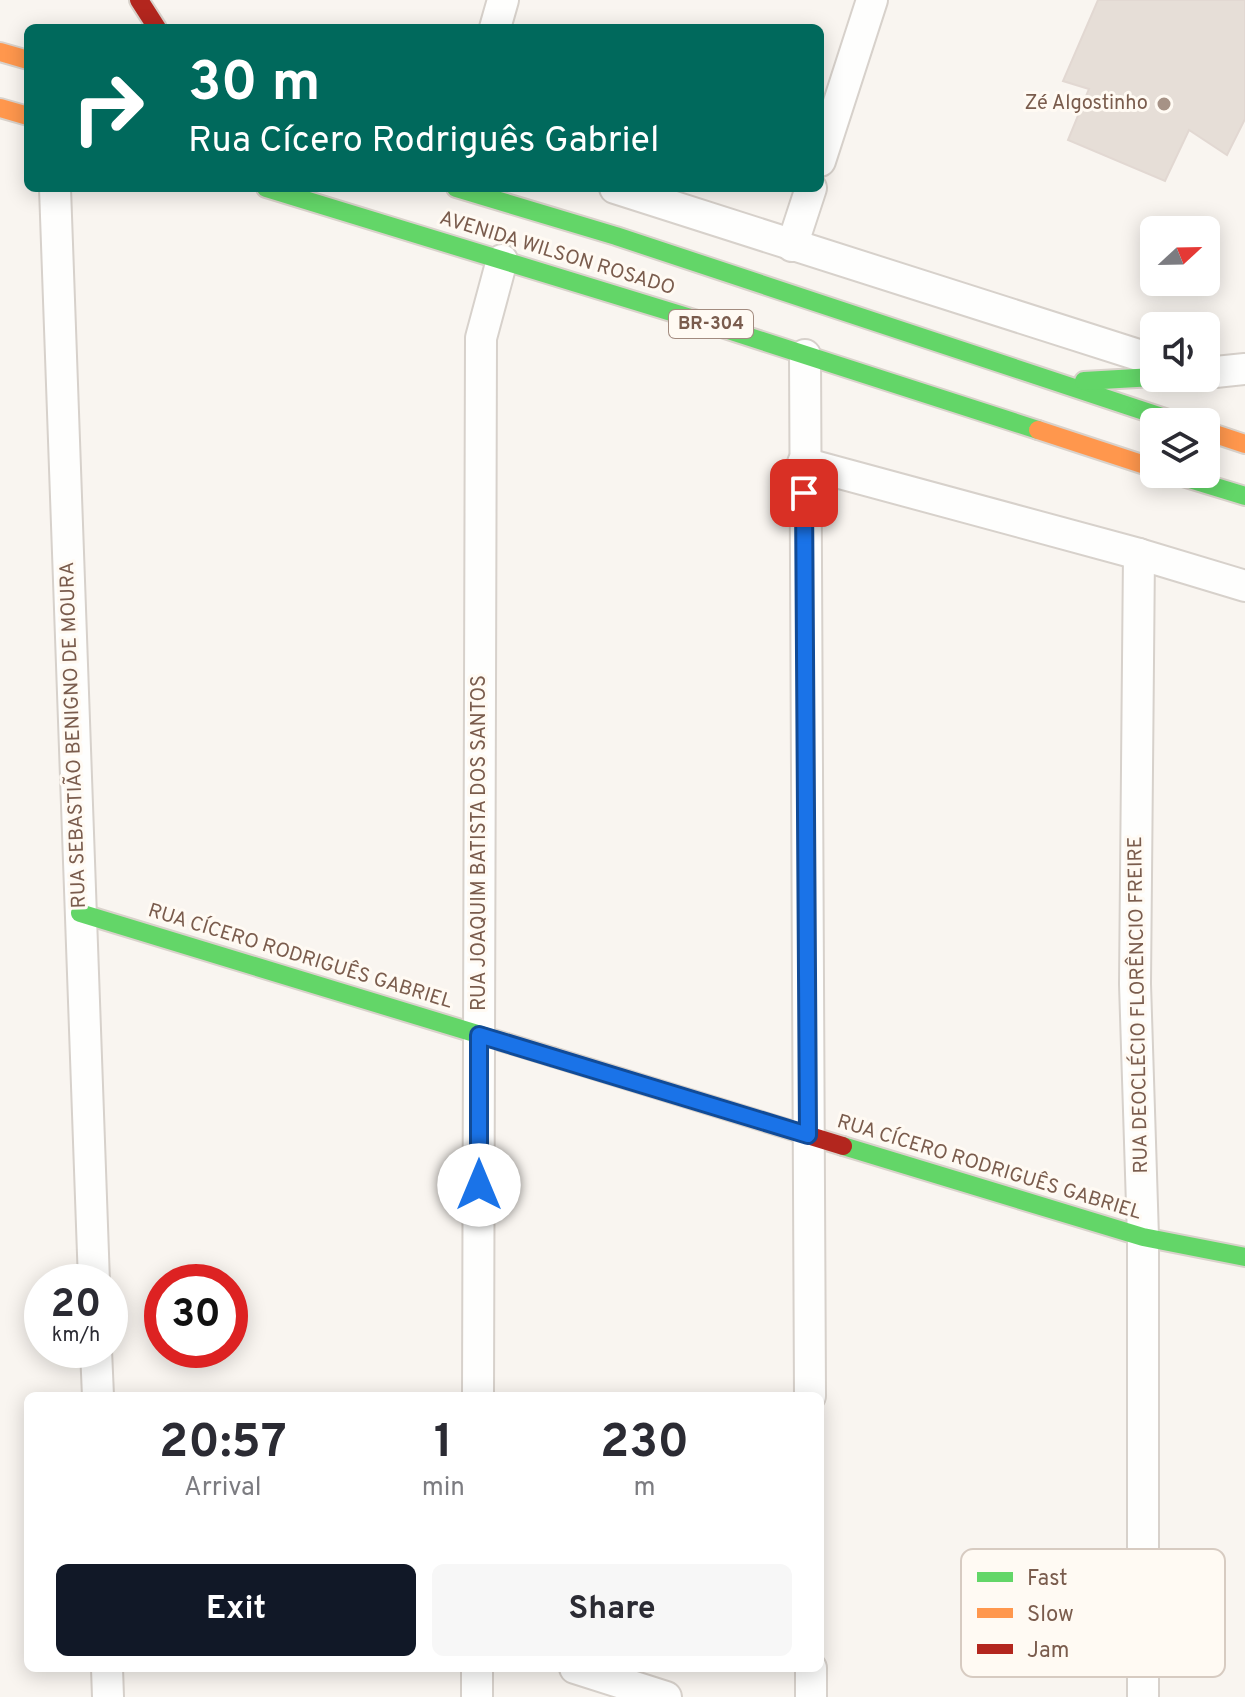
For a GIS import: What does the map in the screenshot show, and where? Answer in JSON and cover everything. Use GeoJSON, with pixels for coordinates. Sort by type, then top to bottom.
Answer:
{"type":"FeatureCollection","features":[{"type":"Feature","properties":{"kind":"main road"},"geometry":{"type":"LineString","coordinates":[[0,52],[24,59]]}},
{"type":"Feature","properties":{"kind":"main road"},"geometry":{"type":"LineString","coordinates":[[0,108],[24,115]]}},
{"type":"Feature","properties":{"kind":"main road","name":"AVENIDA WILSON ROSADO"},"geometry":{"type":"LineString","coordinates":[[279,192],[805,355],[1140,463]]}},
{"type":"Feature","properties":{"kind":"main road","name":"AVENIDA WILSON ROSADO"},"geometry":{"type":"LineString","coordinates":[[469,192],[616,236],[1140,410]]}},
{"type":"Feature","properties":{"kind":"main road"},"geometry":{"type":"LineString","coordinates":[[1055,382],[1140,378]]}},
{"type":"Feature","properties":{"kind":"main road"},"geometry":{"type":"LineString","coordinates":[[1220,436],[1245,444]]}},
{"type":"Feature","properties":{"kind":"main road"},"geometry":{"type":"LineString","coordinates":[[1219,488],[1245,496]]}},
{"type":"Feature","properties":{"kind":"main road","name":"RUA CÍCERO RODRIGUÊS GABRIEL"},"geometry":{"type":"LineString","coordinates":[[80,913],[1143,1237],[1245,1257]]}},
{"type":"Feature","properties":{"kind":"street"},"geometry":{"type":"LineString","coordinates":[[496,24],[503,0]]}},
{"type":"Feature","properties":{"kind":"street"},"geometry":{"type":"LineString","coordinates":[[824,149],[872,0]]}},
{"type":"Feature","properties":{"kind":"street"},"geometry":{"type":"LineString","coordinates":[[146,11],[173,24]]}},
{"type":"Feature","properties":{"kind":"street","name":"RUA SEBASTIÃO BENIGNO DE MOURA"},"geometry":{"type":"LineString","coordinates":[[55,192],[93,1264]]}},
{"type":"Feature","properties":{"kind":"street"},"geometry":{"type":"LineString","coordinates":[[627,192],[1140,356]]}},
{"type":"Feature","properties":{"kind":"street"},"geometry":{"type":"LineString","coordinates":[[792,246],[810,192]]}},
{"type":"Feature","properties":{"kind":"street","name":"RUA JOAQUIM BATISTA DOS SANTOS"},"geometry":{"type":"LineString","coordinates":[[478,1392],[481,338],[502,260]]}},
{"type":"Feature","properties":{"kind":"street"},"geometry":{"type":"LineString","coordinates":[[805,355],[803,463],[810,1392]]}},
{"type":"Feature","properties":{"kind":"street"},"geometry":{"type":"LineString","coordinates":[[1220,372],[1245,369]]}},
{"type":"Feature","properties":{"kind":"street"},"geometry":{"type":"LineString","coordinates":[[803,463],[1139,554],[1245,586]]}},
{"type":"Feature","properties":{"kind":"street","name":"RUA DEOCLÉCIO FLORÊNCIO FREIRE"},"geometry":{"type":"LineString","coordinates":[[1139,554],[1135,984],[1143,1237],[1143,1549]]}},
{"type":"Feature","properties":{"kind":"street"},"geometry":{"type":"LineString","coordinates":[[97,1368],[98,1392]]}},
{"type":"Feature","properties":{"kind":"street"},"geometry":{"type":"LineString","coordinates":[[107,1672],[108,1697]]}},
{"type":"Feature","properties":{"kind":"street"},"geometry":{"type":"LineString","coordinates":[[477,1672],[477,1697]]}},
{"type":"Feature","properties":{"kind":"street"},"geometry":{"type":"LineString","coordinates":[[588,1672],[666,1697]]}},
{"type":"Feature","properties":{"kind":"street"},"geometry":{"type":"LineString","coordinates":[[811,1672],[811,1697]]}},
{"type":"Feature","properties":{"kind":"building","name":"Zé Algostinho"},"geometry":{"type":"Polygon","coordinates":[[[1098,0],[1245,0],[1245,119],[1227,155],[1189,130],[1165,181],[1068,140],[1089,89],[1063,81],[1098,0]]]}},
{"type":"Feature","properties":{"kind":"traffic: fast"},"geometry":{"type":"LineString","coordinates":[[279,192],[694,319],[1038,430]]}},
{"type":"Feature","properties":{"kind":"traffic: fast"},"geometry":{"type":"LineString","coordinates":[[469,192],[616,236],[1140,410]]}},
{"type":"Feature","properties":{"kind":"traffic: fast"},"geometry":{"type":"LineString","coordinates":[[1084,381],[1140,378]]}},
{"type":"Feature","properties":{"kind":"traffic: fast"},"geometry":{"type":"LineString","coordinates":[[1219,488],[1245,496]]}},
{"type":"Feature","properties":{"kind":"traffic: fast"},"geometry":{"type":"LineString","coordinates":[[80,913],[553,1057]]}},
{"type":"Feature","properties":{"kind":"traffic: fast"},"geometry":{"type":"LineString","coordinates":[[843,1146],[1143,1237],[1245,1257]]}},
{"type":"Feature","properties":{"kind":"traffic: slow"},"geometry":{"type":"LineString","coordinates":[[0,52],[24,59]]}},
{"type":"Feature","properties":{"kind":"traffic: slow"},"geometry":{"type":"LineString","coordinates":[[0,108],[24,115]]}},
{"type":"Feature","properties":{"kind":"traffic: slow"},"geometry":{"type":"LineString","coordinates":[[1038,430],[1140,463]]}},
{"type":"Feature","properties":{"kind":"traffic: slow"},"geometry":{"type":"LineString","coordinates":[[1220,436],[1245,444]]}},
{"type":"Feature","properties":{"kind":"traffic: jam"},"geometry":{"type":"LineString","coordinates":[[139,0],[154,24]]}},
{"type":"Feature","properties":{"kind":"traffic: jam"},"geometry":{"type":"LineString","coordinates":[[553,1057],[843,1146]]}},
{"type":"Feature","properties":{"kind":"place","name":"Zé Algostinho"},"geometry":{"type":"Point","coordinates":[1164,104]}},
{"type":"Feature","properties":{"kind":"route"},"geometry":{"type":"LineString","coordinates":[[479,1185],[479,1035],[808,1135],[804,493]]}}]}
